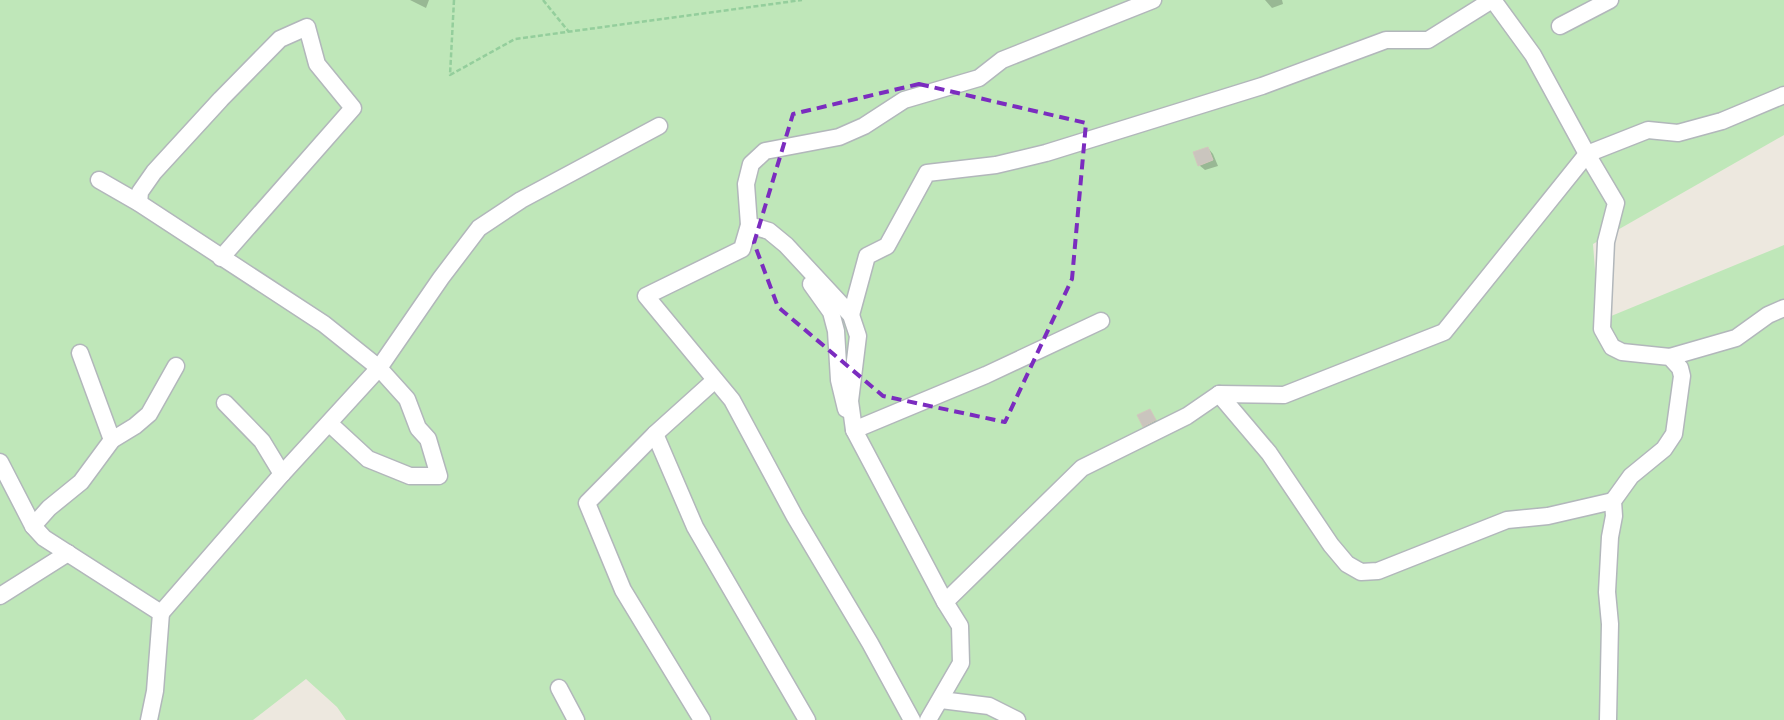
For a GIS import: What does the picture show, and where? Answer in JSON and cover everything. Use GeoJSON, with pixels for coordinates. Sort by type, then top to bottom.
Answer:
{"type":"FeatureCollection","features":[{"type":"Feature","properties":{"kind":"street"},"geometry":{"type":"LineString","coordinates":[[912,720],[870,643],[795,517],[732,400],[646,296],[742,249],[749,225],[746,184],[751,164],[765,151],[839,137],[864,126],[904,100],[979,78],[1002,60],[1153,0]]}},
{"type":"Feature","properties":{"kind":"street"},"geometry":{"type":"LineString","coordinates":[[851,315],[868,256],[888,246],[927,173],[996,165],[1046,153],[1262,86],[1386,40],[1428,40],[1493,0],[1533,55],[1616,204],[1606,242],[1606,282],[1602,318],[1606,339],[1612,347],[1622,352],[1670,356],[1736,338],[1768,315],[1784,308]]}},
{"type":"Feature","properties":{"kind":"street"},"geometry":{"type":"LineString","coordinates":[[1560,26],[1610,0]]}},
{"type":"Feature","properties":{"kind":"street"},"geometry":{"type":"LineString","coordinates":[[139,203],[140,192],[154,172],[221,99],[280,39],[307,28],[317,64],[353,108],[221,258]]}},
{"type":"Feature","properties":{"kind":"street"},"geometry":{"type":"LineString","coordinates":[[945,602],[1082,468],[1187,416],[1220,394],[1284,395],[1444,332],[1587,154],[1648,130],[1678,133],[1722,121],[1784,95]]}},
{"type":"Feature","properties":{"kind":"street"},"geometry":{"type":"LineString","coordinates":[[149,720],[155,691],[161,613],[282,474],[330,424],[379,368],[441,278],[479,228],[521,200],[659,126]]}},
{"type":"Feature","properties":{"kind":"street"},"geometry":{"type":"LineString","coordinates":[[99,180],[139,203],[324,324],[379,368],[407,400],[418,428],[428,439],[439,476],[410,476],[368,459],[330,424]]}},
{"type":"Feature","properties":{"kind":"street"},"geometry":{"type":"LineString","coordinates":[[749,225],[769,231],[786,245],[851,315],[858,336],[850,401],[854,430]]}},
{"type":"Feature","properties":{"kind":"street"},"geometry":{"type":"LineString","coordinates":[[749,225],[768,235],[780,247],[831,312],[836,331],[839,380],[843,401],[854,430],[945,602],[960,626],[960,663],[941,700],[928,720]]}},
{"type":"Feature","properties":{"kind":"street"},"geometry":{"type":"LineString","coordinates":[[854,430],[986,375],[1101,321]]}},
{"type":"Feature","properties":{"kind":"street"},"geometry":{"type":"LineString","coordinates":[[80,353],[112,440]]}},
{"type":"Feature","properties":{"kind":"street"},"geometry":{"type":"LineString","coordinates":[[1608,720],[1610,624],[1607,592],[1610,537],[1614,516],[1613,501],[1631,476],[1664,449],[1674,434],[1682,376],[1680,368],[1670,356]]}},
{"type":"Feature","properties":{"kind":"street"},"geometry":{"type":"LineString","coordinates":[[32,526],[49,508],[81,482],[112,440],[136,426],[149,414],[176,366]]}},
{"type":"Feature","properties":{"kind":"street"},"geometry":{"type":"LineString","coordinates":[[702,720],[623,590],[586,503],[655,434],[715,380]]}},
{"type":"Feature","properties":{"kind":"street"},"geometry":{"type":"LineString","coordinates":[[1220,394],[1269,454],[1331,545],[1347,564],[1360,572],[1378,571],[1507,520],[1548,516],[1613,501]]}},
{"type":"Feature","properties":{"kind":"street"},"geometry":{"type":"LineString","coordinates":[[225,404],[262,441],[282,474]]}},
{"type":"Feature","properties":{"kind":"street"},"geometry":{"type":"LineString","coordinates":[[655,434],[695,527],[807,720]]}},
{"type":"Feature","properties":{"kind":"street"},"geometry":{"type":"LineString","coordinates":[[0,462],[32,526],[44,538],[161,613]]}},
{"type":"Feature","properties":{"kind":"street"},"geometry":{"type":"LineString","coordinates":[[0,596],[68,553]]}},
{"type":"Feature","properties":{"kind":"street"},"geometry":{"type":"LineString","coordinates":[[559,688],[576,720]]}},
{"type":"Feature","properties":{"kind":"street"},"geometry":{"type":"LineString","coordinates":[[941,700],[989,706],[1018,720]]}},
{"type":"Feature","properties":{"kind":"path"},"geometry":{"type":"LineString","coordinates":[[454,0],[450,74],[515,39],[802,0]]}},
{"type":"Feature","properties":{"kind":"path"},"geometry":{"type":"LineString","coordinates":[[543,0],[569,32]]}},
{"type":"Feature","properties":{"kind":"highlighted area"},"geometry":{"type":"Polygon","coordinates":[[[919,84],[1086,123],[1072,279],[1005,422],[883,396],[778,307],[754,243],[793,114],[919,84]]]}},
{"type":"Feature","properties":{"kind":"green space"},"geometry":{"type":"Polygon","coordinates":[[[0,0],[1784,0],[1784,135],[1593,244],[1599,321],[1784,245],[1784,720],[346,720],[337,707],[306,679],[253,720],[0,720],[0,0]]]}},
{"type":"Feature","properties":{"kind":"building"},"geometry":{"type":"Polygon","coordinates":[[[1208,147],[1213,160],[1198,166],[1193,152],[1208,147]]]}},
{"type":"Feature","properties":{"kind":"building"},"geometry":{"type":"Polygon","coordinates":[[[1150,409],[1156,420],[1143,427],[1137,415],[1150,409]]]}}]}
